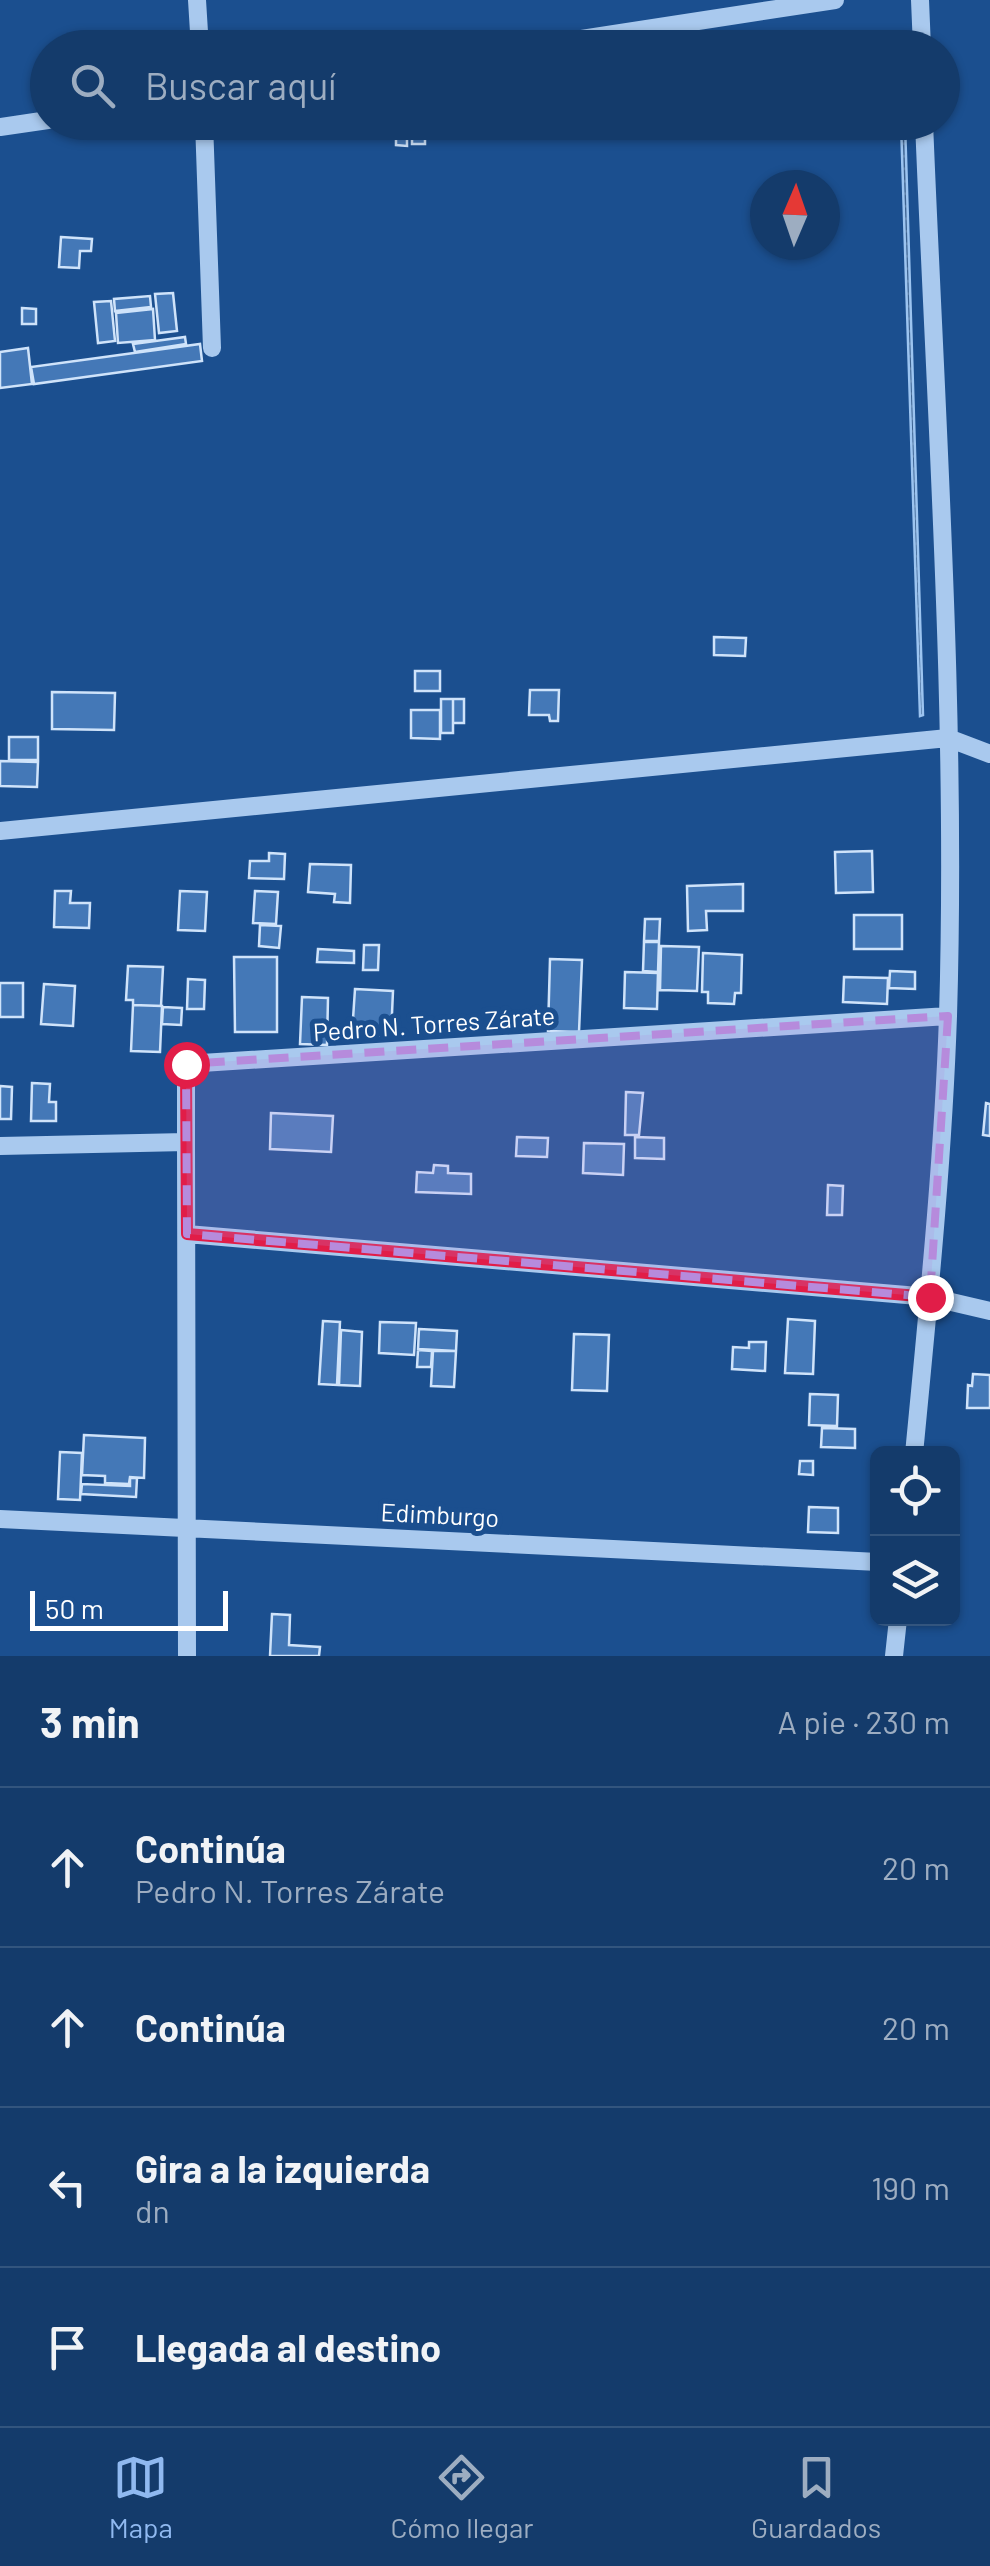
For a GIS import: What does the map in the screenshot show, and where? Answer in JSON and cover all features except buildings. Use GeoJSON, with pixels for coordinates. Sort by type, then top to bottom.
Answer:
{"type":"FeatureCollection","features":[{"type":"Feature","properties":{"kind":"street"},"geometry":{"type":"LineString","coordinates":[[197,0],[199,30]]}},
{"type":"Feature","properties":{"kind":"street"},"geometry":{"type":"LineString","coordinates":[[640,30],[835,0]]}},
{"type":"Feature","properties":{"kind":"street"},"geometry":{"type":"LineString","coordinates":[[920,0],[921,30]]}},
{"type":"Feature","properties":{"kind":"street"},"geometry":{"type":"LineString","coordinates":[[0,128],[30,123]]}},
{"type":"Feature","properties":{"kind":"street"},"geometry":{"type":"LineString","coordinates":[[205,140],[212,348]]}},
{"type":"Feature","properties":{"kind":"street"},"geometry":{"type":"LineString","coordinates":[[915,1446],[930,1297],[948,1016],[948,738],[925,140]]}},
{"type":"Feature","properties":{"kind":"street"},"geometry":{"type":"LineString","coordinates":[[0,831],[948,738],[990,754]]}},
{"type":"Feature","properties":{"kind":"street","name":"Pedro N. Torres Zárate"},"geometry":{"type":"LineString","coordinates":[[186,1142],[186,1064],[948,1016]]}},
{"type":"Feature","properties":{"kind":"street"},"geometry":{"type":"LineString","coordinates":[[0,1146],[186,1142],[188,1656]]}},
{"type":"Feature","properties":{"kind":"street"},"geometry":{"type":"LineString","coordinates":[[187,1234],[930,1297],[990,1311]]}},
{"type":"Feature","properties":{"kind":"street","name":"Edimburgo"},"geometry":{"type":"LineString","coordinates":[[0,1519],[870,1562]]}},
{"type":"Feature","properties":{"kind":"street"},"geometry":{"type":"LineString","coordinates":[[894,1656],[897,1626]]}},
{"type":"Feature","properties":{"kind":"highlighted area"},"geometry":{"type":"Polygon","coordinates":[[[948,1016],[930,1297],[187,1234],[186,1064],[948,1016]]]}},
{"type":"Feature","properties":{"kind":"water"},"geometry":{"type":"Polygon","coordinates":[[[902,140],[906,140],[923,715],[920,716],[902,140]]]}},
{"type":"Feature","properties":{"kind":"route"},"geometry":{"type":"LineString","coordinates":[[186,1064],[187,1234],[930,1297]]}}]}
